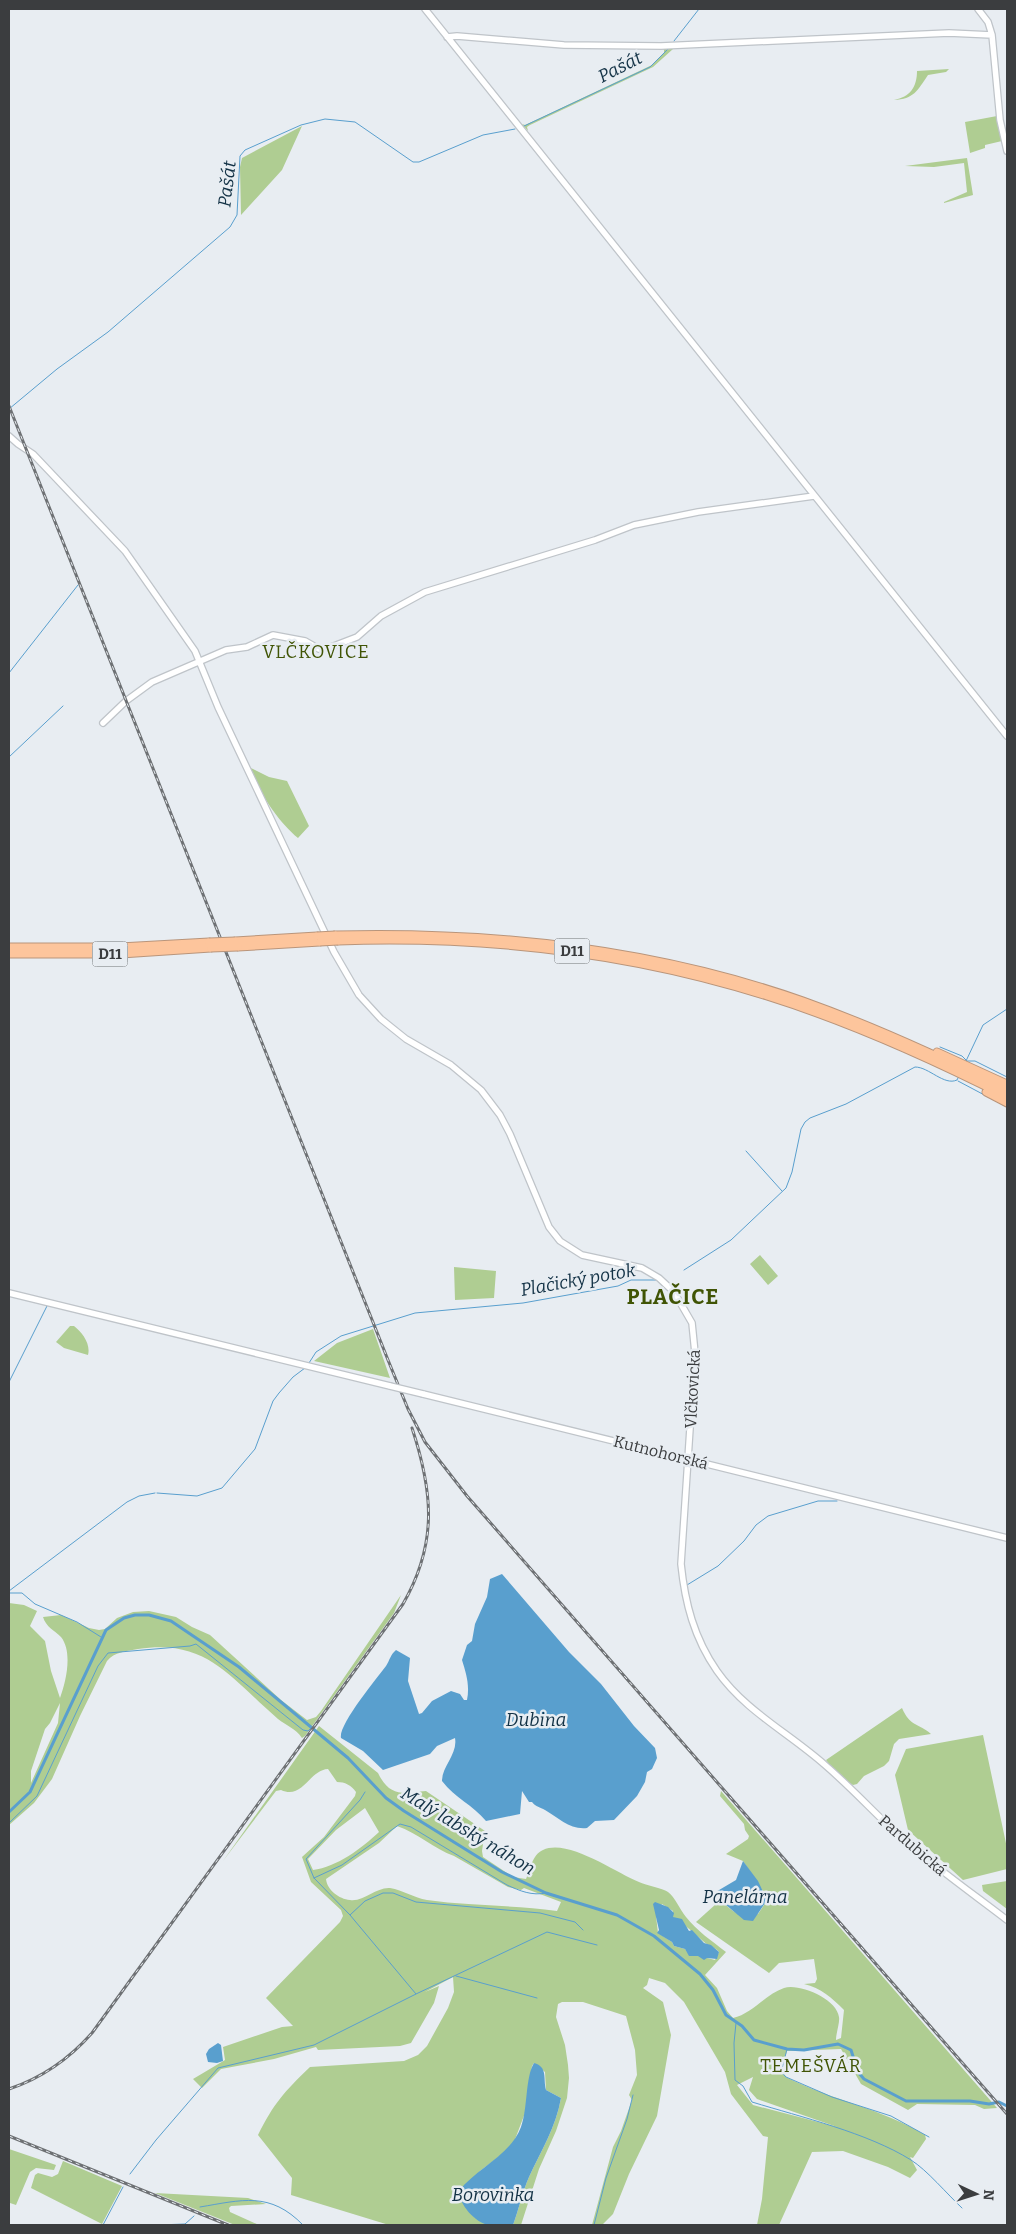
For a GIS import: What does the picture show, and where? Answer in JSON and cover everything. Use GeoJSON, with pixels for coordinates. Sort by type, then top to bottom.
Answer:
{"type":"FeatureCollection","features":[{"type":"Feature","properties":{"kind":"highway","name":"D11"},"geometry":{"type":"LineString","coordinates":[[9,947],[111,948],[210,945],[336,938],[387,933],[484,936],[615,952],[682,966],[768,990],[844,1016],[1007,1090]]}},
{"type":"Feature","properties":{"kind":"highway","name":"D11"},"geometry":{"type":"LineString","coordinates":[[336,938],[483,942],[571,951],[648,965],[728,984],[795,1005],[858,1028],[934,1061],[959,1069]]}},
{"type":"Feature","properties":{"kind":"highway","name":"D11"},"geometry":{"type":"LineString","coordinates":[[9,954],[103,954],[210,945]]}},
{"type":"Feature","properties":{"kind":"highway"},"geometry":{"type":"LineString","coordinates":[[959,1069],[969,1074],[1007,1103]]}},
{"type":"Feature","properties":{"kind":"highway","name":"D11"},"geometry":{"type":"LineString","coordinates":[[969,1074],[1007,1084]]}},
{"type":"Feature","properties":{"kind":"highway","name":"D11"},"geometry":{"type":"LineString","coordinates":[[969,1074],[1007,1097]]}},
{"type":"Feature","properties":{"kind":"street"},"geometry":{"type":"LineString","coordinates":[[425,9],[1007,736]]}},
{"type":"Feature","properties":{"kind":"street"},"geometry":{"type":"LineString","coordinates":[[978,9],[988,22],[992,35],[1000,120],[1007,151]]}},
{"type":"Feature","properties":{"kind":"street"},"geometry":{"type":"LineString","coordinates":[[447,38],[457,36],[574,45],[663,46],[949,33],[992,35]]}},
{"type":"Feature","properties":{"kind":"street","name":"Vlčkovická"},"geometry":{"type":"LineString","coordinates":[[9,436],[34,454],[125,551],[200,660],[218,707],[341,968],[359,995],[381,1019],[406,1039],[451,1065],[481,1090],[500,1115],[510,1134],[554,1236],[574,1252],[596,1259],[631,1265],[661,1280],[682,1302],[692,1323],[695,1366],[681,1543],[683,1587],[691,1620],[709,1659],[733,1690],[762,1717]]}},
{"type":"Feature","properties":{"kind":"street"},"geometry":{"type":"LineString","coordinates":[[103,723],[126,701],[152,682],[226,650],[247,647],[273,635],[305,641],[319,649],[331,647],[357,637],[381,616],[425,592],[595,540],[634,525],[698,512],[814,496]]}},
{"type":"Feature","properties":{"kind":"street","name":"Kutnohorská"},"geometry":{"type":"LineString","coordinates":[[9,1293],[1007,1538]]}},
{"type":"Feature","properties":{"kind":"street","name":"Pardubická"},"geometry":{"type":"LineString","coordinates":[[762,1717],[824,1764],[916,1850],[1007,1920]]}},
{"type":"Feature","properties":{"kind":"green space"},"geometry":{"type":"Polygon","coordinates":[[[662,48],[673,49],[653,67],[530,125],[527,127],[528,131],[522,124],[525,125],[652,65],[664,53],[662,48]]]}},
{"type":"Feature","properties":{"kind":"green space"},"geometry":{"type":"Polygon","coordinates":[[[949,69],[946,72],[928,75],[918,90],[911,96],[906,98],[901,99],[894,100],[900,99],[912,90],[916,82],[917,71],[949,69]]]}},
{"type":"Feature","properties":{"kind":"green space"},"geometry":{"type":"Polygon","coordinates":[[[997,116],[1002,141],[985,145],[985,148],[970,153],[965,122],[997,116]]]}},
{"type":"Feature","properties":{"kind":"green space"},"geometry":{"type":"Polygon","coordinates":[[[302,126],[282,170],[241,215],[240,167],[242,158],[302,126]]]}},
{"type":"Feature","properties":{"kind":"green space"},"geometry":{"type":"Polygon","coordinates":[[[967,158],[973,195],[944,203],[967,192],[964,163],[934,167],[905,166],[967,158]]]}},
{"type":"Feature","properties":{"kind":"green space"},"geometry":{"type":"Polygon","coordinates":[[[251,768],[269,777],[287,781],[309,826],[298,838],[270,806],[258,787],[251,768]]]}},
{"type":"Feature","properties":{"kind":"green space"},"geometry":{"type":"Polygon","coordinates":[[[760,1255],[778,1276],[768,1285],[750,1264],[760,1255]]]}},
{"type":"Feature","properties":{"kind":"green space"},"geometry":{"type":"Polygon","coordinates":[[[454,1267],[496,1271],[494,1298],[455,1300],[454,1267]]]}},
{"type":"Feature","properties":{"kind":"green space"},"geometry":{"type":"Polygon","coordinates":[[[70,1326],[74,1326],[83,1335],[89,1351],[88,1355],[64,1348],[56,1342],[70,1326]]]}},
{"type":"Feature","properties":{"kind":"green space"},"geometry":{"type":"Polygon","coordinates":[[[373,1329],[390,1378],[314,1361],[337,1343],[373,1329]]]}},
{"type":"Feature","properties":{"kind":"green space"},"geometry":{"type":"Polygon","coordinates":[[[401,1595],[394,1613],[302,1738],[294,1729],[278,1719],[232,1676],[201,1656],[183,1650],[162,1647],[130,1650],[113,1656],[107,1661],[52,1779],[34,1803],[9,1825],[9,1603],[24,1605],[37,1611],[30,1626],[45,1641],[51,1671],[60,1698],[66,1676],[67,1651],[61,1637],[48,1626],[43,1617],[61,1615],[89,1628],[99,1630],[105,1629],[117,1618],[133,1612],[149,1611],[176,1617],[210,1635],[281,1700],[307,1720],[316,1717],[401,1595]],[[60,1703],[45,1729],[31,1771],[31,1783],[58,1723],[60,1703]]]}},
{"type":"Feature","properties":{"kind":"green space"},"geometry":{"type":"Polygon","coordinates":[[[902,1708],[908,1719],[931,1734],[899,1739],[894,1744],[889,1761],[884,1766],[864,1776],[857,1784],[853,1785],[838,1774],[826,1760],[902,1708]]]}},
{"type":"Feature","properties":{"kind":"green space"},"geometry":{"type":"Polygon","coordinates":[[[319,1726],[378,1773],[387,1787],[404,1793],[426,1791],[485,1831],[483,1857],[513,1877],[526,1879],[534,1858],[539,1852],[553,1848],[565,1849],[578,1852],[629,1878],[668,1892],[690,1922],[726,1952],[705,1975],[717,1988],[727,2011],[733,2018],[740,2016],[777,1991],[791,1987],[799,1988],[816,1994],[832,2004],[837,2010],[839,2017],[836,2040],[841,2038],[844,2010],[826,1994],[804,1984],[815,1983],[817,1979],[814,1959],[779,1963],[769,1973],[696,1922],[716,1904],[726,1905],[740,1914],[758,1914],[768,1899],[743,1861],[726,1854],[748,1839],[749,1836],[744,1824],[720,1796],[721,1791],[997,2108],[984,2109],[975,2105],[917,2104],[908,2110],[861,2084],[841,2049],[787,2051],[783,2064],[780,2064],[786,2077],[892,2118],[925,2135],[926,2139],[913,2158],[910,2157],[917,2170],[910,2178],[888,2167],[843,2151],[812,2152],[779,2225],[757,2225],[762,2199],[768,2137],[763,2136],[731,2094],[725,2072],[684,2002],[665,1983],[649,1978],[647,1985],[643,1988],[663,2002],[671,2035],[657,2116],[629,2174],[613,2214],[602,2225],[592,2225],[613,2147],[632,2100],[629,2095],[637,2075],[635,2050],[626,2016],[583,2002],[562,2002],[558,2004],[556,2017],[565,2045],[568,2065],[567,2098],[556,2131],[539,2169],[521,2225],[513,2225],[527,2183],[552,2129],[561,2098],[546,2090],[545,2072],[534,2063],[525,2113],[514,2142],[505,2152],[480,2171],[459,2198],[474,2217],[488,2225],[389,2225],[291,2195],[292,2178],[258,2135],[280,2098],[310,2067],[404,2061],[418,2055],[427,2046],[448,2008],[454,1992],[453,1977],[425,1992],[439,1986],[434,2003],[411,2043],[400,2046],[318,2050],[316,2047],[274,2059],[221,2069],[202,2088],[193,2079],[225,2060],[223,2047],[282,2027],[293,2026],[266,1998],[340,1922],[343,1916],[341,1910],[311,1882],[302,1857],[324,1837],[355,1796],[356,1792],[348,1784],[337,1782],[328,1769],[316,1774],[295,1791],[276,1791],[223,1861],[319,1726]],[[365,1808],[336,1830],[308,1859],[313,1870],[340,1861],[379,1832],[365,1808]],[[397,1826],[379,1843],[326,1879],[334,1893],[346,1899],[355,1900],[385,1888],[390,1888],[427,1900],[557,1911],[561,1902],[524,1888],[521,1890],[508,1887],[397,1826]],[[662,1904],[656,1916],[658,1933],[672,1942],[674,1946],[685,1949],[688,1953],[715,1960],[719,1952],[672,1917],[673,1911],[662,1904]],[[753,2077],[737,2085],[753,2105],[837,2127],[757,2099],[749,2090],[753,2077]]]}},
{"type":"Feature","properties":{"kind":"green space"},"geometry":{"type":"Polygon","coordinates":[[[983,1735],[1007,1848],[1007,1869],[963,1880],[908,1830],[895,1775],[906,1749],[983,1735]]]}},
{"type":"Feature","properties":{"kind":"green space"},"geometry":{"type":"Polygon","coordinates":[[[1007,1881],[1007,1909],[983,1891],[982,1885],[1007,1881]]]}},
{"type":"Feature","properties":{"kind":"green space"},"geometry":{"type":"Polygon","coordinates":[[[9,2149],[56,2165],[54,2170],[36,2168],[30,2172],[16,2205],[10,2203],[9,2206],[9,2149]]]}},
{"type":"Feature","properties":{"kind":"green space"},"geometry":{"type":"Polygon","coordinates":[[[63,2161],[122,2186],[102,2224],[31,2188],[35,2175],[38,2173],[52,2177],[58,2174],[63,2161]]]}},
{"type":"Feature","properties":{"kind":"green space"},"geometry":{"type":"Polygon","coordinates":[[[155,2193],[248,2198],[266,2204],[231,2206],[229,2208],[230,2212],[259,2225],[235,2225],[155,2193]]]}},
{"type":"Feature","properties":{"kind":"water","name":"Dubina"},"geometry":{"type":"Polygon","coordinates":[[[502,1574],[569,1652],[601,1684],[634,1726],[655,1748],[657,1758],[652,1769],[647,1772],[645,1782],[637,1796],[614,1820],[595,1821],[587,1828],[575,1827],[529,1802],[522,1791],[520,1814],[486,1821],[442,1781],[444,1770],[454,1749],[455,1738],[437,1746],[430,1754],[383,1770],[363,1751],[341,1738],[342,1732],[352,1713],[396,1650],[410,1658],[408,1681],[419,1714],[432,1701],[451,1691],[460,1694],[464,1700],[467,1700],[468,1684],[462,1660],[467,1645],[472,1641],[475,1624],[487,1597],[490,1579],[502,1574]]]}},
{"type":"Feature","properties":{"kind":"water","name":"Panelárna"},"geometry":{"type":"Polygon","coordinates":[[[743,1861],[758,1881],[767,1900],[753,1921],[744,1920],[726,1905],[714,1902],[711,1898],[714,1893],[736,1880],[743,1861]]]}},
{"type":"Feature","properties":{"kind":"water"},"geometry":{"type":"Polygon","coordinates":[[[655,1902],[668,1907],[674,1913],[673,1917],[682,1919],[689,1931],[692,1930],[704,1943],[711,1945],[719,1952],[717,1959],[707,1958],[704,1960],[698,1956],[689,1956],[685,1949],[674,1946],[672,1942],[657,1933],[659,1930],[653,1904],[655,1902]]]}},
{"type":"Feature","properties":{"kind":"water"},"geometry":{"type":"Polygon","coordinates":[[[218,2043],[221,2045],[223,2061],[217,2063],[208,2062],[206,2054],[209,2049],[218,2043]]]}},
{"type":"Feature","properties":{"kind":"water","name":"Borovinka"},"geometry":{"type":"Polygon","coordinates":[[[534,2063],[543,2070],[546,2090],[561,2098],[556,2119],[527,2183],[513,2225],[495,2226],[478,2221],[465,2207],[459,2191],[475,2175],[502,2154],[516,2137],[523,2119],[529,2077],[534,2063]]]}},
{"type":"Feature","properties":{"kind":"waterway","name":"Pašát"},"geometry":{"type":"LineString","coordinates":[[674,41],[699,9]]}},
{"type":"Feature","properties":{"kind":"waterway","name":"Pašát"},"geometry":{"type":"LineString","coordinates":[[522,127],[650,67],[669,48]]}},
{"type":"Feature","properties":{"kind":"waterway","name":"Pašát"},"geometry":{"type":"LineString","coordinates":[[9,409],[57,369],[108,332],[230,227],[237,215],[240,156],[245,150],[301,125],[325,119],[355,122],[413,162],[419,162],[483,135],[515,129]]}},
{"type":"Feature","properties":{"kind":"waterway"},"geometry":{"type":"LineString","coordinates":[[9,673],[78,585]]}},
{"type":"Feature","properties":{"kind":"waterway"},"geometry":{"type":"LineString","coordinates":[[9,757],[63,706]]}},
{"type":"Feature","properties":{"kind":"waterway","name":"Plačický potok"},"geometry":{"type":"LineString","coordinates":[[966,1061],[983,1025],[1007,1009]]}},
{"type":"Feature","properties":{"kind":"waterway"},"geometry":{"type":"LineString","coordinates":[[940,1047],[962,1056],[967,1061],[975,1061],[1007,1077]]}},
{"type":"Feature","properties":{"kind":"waterway","name":"Plačický potok"},"geometry":{"type":"LineString","coordinates":[[684,1270],[731,1240],[786,1188],[792,1172],[801,1129],[810,1118],[846,1104],[915,1067],[926,1070],[942,1079],[952,1081],[957,1080],[959,1076]]}},
{"type":"Feature","properties":{"kind":"waterway"},"geometry":{"type":"LineString","coordinates":[[958,1081],[1007,1107]]}},
{"type":"Feature","properties":{"kind":"waterway"},"geometry":{"type":"LineString","coordinates":[[746,1151],[782,1191]]}},
{"type":"Feature","properties":{"kind":"waterway","name":"Plačický potok"},"geometry":{"type":"LineString","coordinates":[[309,1363],[316,1352],[341,1336],[415,1313],[523,1303],[618,1286],[631,1280],[657,1280]]}},
{"type":"Feature","properties":{"kind":"waterway"},"geometry":{"type":"LineString","coordinates":[[9,1388],[9,1382],[47,1306]]}},
{"type":"Feature","properties":{"kind":"waterway","name":"Plačický potok"},"geometry":{"type":"LineString","coordinates":[[157,1493],[197,1496],[222,1488],[255,1449],[273,1401],[293,1377],[305,1368]]}},
{"type":"Feature","properties":{"kind":"waterway"},"geometry":{"type":"LineString","coordinates":[[9,1415],[9,1433]]}},
{"type":"Feature","properties":{"kind":"waterway","name":"Plačický potok"},"geometry":{"type":"LineString","coordinates":[[9,1591],[127,1502],[139,1496],[155,1493]]}},
{"type":"Feature","properties":{"kind":"waterway"},"geometry":{"type":"LineString","coordinates":[[687,1585],[718,1566],[744,1541],[756,1525],[768,1516],[818,1501],[837,1501]]}},
{"type":"Feature","properties":{"kind":"waterway"},"geometry":{"type":"LineString","coordinates":[[9,1593],[22,1593],[35,1604],[77,1622],[101,1637]]}},
{"type":"Feature","properties":{"kind":"waterway","name":"Malý labský náhon"},"geometry":{"type":"LineString","coordinates":[[9,1812],[30,1792],[106,1630],[124,1618],[135,1615],[149,1615],[171,1621],[239,1667],[348,1758],[386,1798],[404,1811],[502,1872],[546,1893],[617,1915],[654,1936],[700,1974],[713,1990],[726,2015],[742,2026],[754,2040],[787,2049],[804,2050],[838,2044],[851,2050],[858,2072],[864,2079],[906,2101],[970,2101],[989,2104],[999,2102],[1007,2106]]}},
{"type":"Feature","properties":{"kind":"waterway"},"geometry":{"type":"LineString","coordinates":[[9,1823],[37,1796],[98,1666],[108,1653],[196,1644],[303,1730],[308,1731],[311,1728]]}},
{"type":"Feature","properties":{"kind":"waterway"},"geometry":{"type":"LineString","coordinates":[[350,1915],[314,1878],[306,1859],[360,1800],[365,1792]]}},
{"type":"Feature","properties":{"kind":"waterway"},"geometry":{"type":"LineString","coordinates":[[314,1878],[342,1865],[400,1824],[411,1827],[507,1885],[521,1891],[546,1893]]}},
{"type":"Feature","properties":{"kind":"waterway"},"geometry":{"type":"LineString","coordinates":[[130,2174],[156,2140],[218,2068],[314,2045],[416,1994],[350,1915],[365,1901],[383,1893],[393,1893],[416,1902],[540,1913],[575,1922],[583,1930]]}},
{"type":"Feature","properties":{"kind":"waterway"},"geometry":{"type":"LineString","coordinates":[[416,1994],[547,1932],[597,1945]]}},
{"type":"Feature","properties":{"kind":"waterway"},"geometry":{"type":"LineString","coordinates":[[456,1976],[537,1998]]}},
{"type":"Feature","properties":{"kind":"waterway"},"geometry":{"type":"LineString","coordinates":[[736,2023],[734,2043],[735,2080],[743,2086],[752,2102],[834,2126],[894,2150],[924,2170],[962,2208]]}},
{"type":"Feature","properties":{"kind":"waterway"},"geometry":{"type":"LineString","coordinates":[[787,2049],[782,2069],[786,2077],[832,2097],[891,2116],[929,2137]]}},
{"type":"Feature","properties":{"kind":"waterway"},"geometry":{"type":"LineString","coordinates":[[594,2225],[606,2178],[627,2119],[633,2095]]}},
{"type":"Feature","properties":{"kind":"waterway"},"geometry":{"type":"LineString","coordinates":[[103,2225],[123,2187]]}},
{"type":"Feature","properties":{"kind":"waterway"},"geometry":{"type":"LineString","coordinates":[[200,2207],[242,2201],[267,2203],[291,2214],[303,2225]]}},
{"type":"Feature","properties":{"kind":"waterway"},"geometry":{"type":"LineString","coordinates":[[158,2225],[185,2224],[194,2216]]}},
{"type":"Feature","properties":{"kind":"railway"},"geometry":{"type":"LineString","coordinates":[[9,406],[388,1360],[408,1409],[425,1442],[467,1496],[1007,2114]]}},
{"type":"Feature","properties":{"kind":"railway"},"geometry":{"type":"LineString","coordinates":[[9,2089],[21,2085],[54,2067],[92,2033],[403,1604],[414,1582],[427,1538],[428,1496],[419,1451],[412,1428]]}},
{"type":"Feature","properties":{"kind":"railway"},"geometry":{"type":"LineString","coordinates":[[9,2136],[228,2225]]}},
{"type":"Feature","properties":{"kind":"district","name":"VLČKOVICE"},"geometry":{"type":"Point","coordinates":[316,652]}},
{"type":"Feature","properties":{"kind":"district","name":"PLAČICE"},"geometry":{"type":"Point","coordinates":[673,1297]}},
{"type":"Feature","properties":{"kind":"district","name":"TEMEŠVÁR"},"geometry":{"type":"Point","coordinates":[811,2066]}}]}
